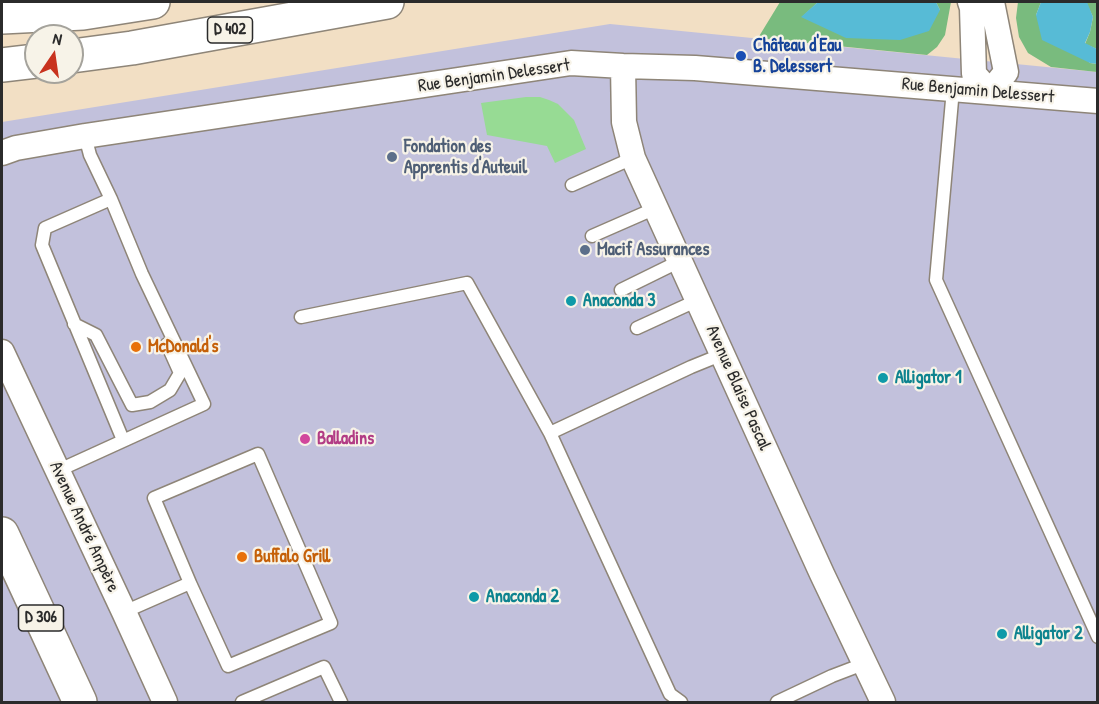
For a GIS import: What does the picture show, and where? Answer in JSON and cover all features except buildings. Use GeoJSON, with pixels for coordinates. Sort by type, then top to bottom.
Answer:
{"type":"FeatureCollection","features":[{"type":"Feature","properties":{"kind":"main road"},"geometry":{"type":"LineString","coordinates":[[2,17],[83,13],[153,2]]}},
{"type":"Feature","properties":{"kind":"main road","name":"D 402"},"geometry":{"type":"LineString","coordinates":[[84,54],[132,48],[387,2]]}},
{"type":"Feature","properties":{"kind":"main road"},"geometry":{"type":"LineString","coordinates":[[2,65],[24,62]]}},
{"type":"Feature","properties":{"kind":"main road","name":"D 306"},"geometry":{"type":"LineString","coordinates":[[2,534],[80,702]]}},
{"type":"Feature","properties":{"kind":"street"},"geometry":{"type":"LineString","coordinates":[[970,2],[974,75],[990,92],[1006,72],[992,2]]}},
{"type":"Feature","properties":{"kind":"street","name":"Rue Benjamin Delessert"},"geometry":{"type":"LineString","coordinates":[[2,153],[16,148],[86,136],[571,63],[695,68],[1098,101]]}},
{"type":"Feature","properties":{"kind":"street","name":"Avenue Blaise Pascal"},"geometry":{"type":"LineString","coordinates":[[623,66],[624,122],[633,158],[822,574],[883,702]]}},
{"type":"Feature","properties":{"kind":"street","name":"Avenue André Ampère"},"geometry":{"type":"LineString","coordinates":[[2,352],[165,702]]}},
{"type":"Feature","properties":{"kind":"lane"},"geometry":{"type":"LineString","coordinates":[[953,89],[936,280],[1098,637]]}},
{"type":"Feature","properties":{"kind":"lane"},"geometry":{"type":"LineString","coordinates":[[57,471],[204,404],[142,273],[90,155],[86,136]]}},
{"type":"Feature","properties":{"kind":"lane"},"geometry":{"type":"LineString","coordinates":[[572,185],[633,158]]}},
{"type":"Feature","properties":{"kind":"lane"},"geometry":{"type":"LineString","coordinates":[[111,199],[45,228],[42,245],[123,440]]}},
{"type":"Feature","properties":{"kind":"lane"},"geometry":{"type":"LineString","coordinates":[[592,236],[656,208]]}},
{"type":"Feature","properties":{"kind":"lane"},"geometry":{"type":"LineString","coordinates":[[621,290],[680,261]]}},
{"type":"Feature","properties":{"kind":"lane"},"geometry":{"type":"LineString","coordinates":[[74,324],[96,335],[132,405],[150,402],[170,390],[180,373],[144,296],[142,273]]}},
{"type":"Feature","properties":{"kind":"lane"},"geometry":{"type":"LineString","coordinates":[[301,317],[467,283],[550,433],[670,694],[681,702]]}},
{"type":"Feature","properties":{"kind":"lane"},"geometry":{"type":"LineString","coordinates":[[637,328],[698,300]]}},
{"type":"Feature","properties":{"kind":"lane"},"geometry":{"type":"LineString","coordinates":[[550,433],[723,354]]}},
{"type":"Feature","properties":{"kind":"lane"},"geometry":{"type":"LineString","coordinates":[[258,454],[331,623],[228,666],[190,583],[154,498],[258,454]]}},
{"type":"Feature","properties":{"kind":"lane"},"geometry":{"type":"LineString","coordinates":[[124,612],[190,583]]}},
{"type":"Feature","properties":{"kind":"lane"},"geometry":{"type":"LineString","coordinates":[[777,702],[866,663]]}},
{"type":"Feature","properties":{"kind":"lane"},"geometry":{"type":"LineString","coordinates":[[242,702],[324,668],[341,702]]}},
{"type":"Feature","properties":{"kind":"shaded area"},"geometry":{"type":"Polygon","coordinates":[[[610,24],[1097,72],[1097,702],[2,702],[2,122],[610,24]]]}},
{"type":"Feature","properties":{"kind":"green space"},"geometry":{"type":"Polygon","coordinates":[[[780,2],[818,2],[802,17],[940,10],[936,2],[951,2],[945,35],[937,47],[927,55],[758,38],[780,2]]]}},
{"type":"Feature","properties":{"kind":"green space"},"geometry":{"type":"Polygon","coordinates":[[[1018,2],[1041,2],[1036,15],[1090,63],[1097,64],[1097,72],[1051,67],[1028,53],[1019,37],[1016,18],[1018,2]]]}},
{"type":"Feature","properties":{"kind":"green space"},"geometry":{"type":"Polygon","coordinates":[[[1086,2],[1097,2],[1097,49],[1085,44],[1093,17],[1086,2]]]}},
{"type":"Feature","properties":{"kind":"green space"},"geometry":{"type":"Polygon","coordinates":[[[540,97],[558,104],[574,120],[586,149],[555,163],[547,146],[487,135],[481,103],[540,97]]]}},
{"type":"Feature","properties":{"kind":"water"},"geometry":{"type":"Polygon","coordinates":[[[818,2],[936,2],[940,10],[929,31],[900,40],[846,38],[801,17],[818,2]]]}},
{"type":"Feature","properties":{"kind":"water"},"geometry":{"type":"Polygon","coordinates":[[[1041,2],[1087,2],[1093,17],[1085,43],[1097,49],[1097,64],[1090,63],[1042,40],[1036,15],[1041,2]]]}},
{"type":"Feature","properties":{"kind":"place","name":"Château d'Eau B. Delessert"},"geometry":{"type":"Point","coordinates":[741,56]}},
{"type":"Feature","properties":{"kind":"place","name":"Fondation des Apprentis d'Auteuil"},"geometry":{"type":"Point","coordinates":[392,157]}},
{"type":"Feature","properties":{"kind":"place","name":"Macif Assurances"},"geometry":{"type":"Point","coordinates":[585,250]}},
{"type":"Feature","properties":{"kind":"place","name":"Anaconda 3"},"geometry":{"type":"Point","coordinates":[571,301]}},
{"type":"Feature","properties":{"kind":"place","name":"McDonald's"},"geometry":{"type":"Point","coordinates":[136,347]}},
{"type":"Feature","properties":{"kind":"place","name":"Alligator 1"},"geometry":{"type":"Point","coordinates":[883,378]}},
{"type":"Feature","properties":{"kind":"place","name":"Balladins"},"geometry":{"type":"Point","coordinates":[305,439]}},
{"type":"Feature","properties":{"kind":"place","name":"Buffalo Grill"},"geometry":{"type":"Point","coordinates":[242,557]}},
{"type":"Feature","properties":{"kind":"place","name":"Anaconda 2"},"geometry":{"type":"Point","coordinates":[474,597]}},
{"type":"Feature","properties":{"kind":"place","name":"Alligator 2"},"geometry":{"type":"Point","coordinates":[1002,634]}}]}
